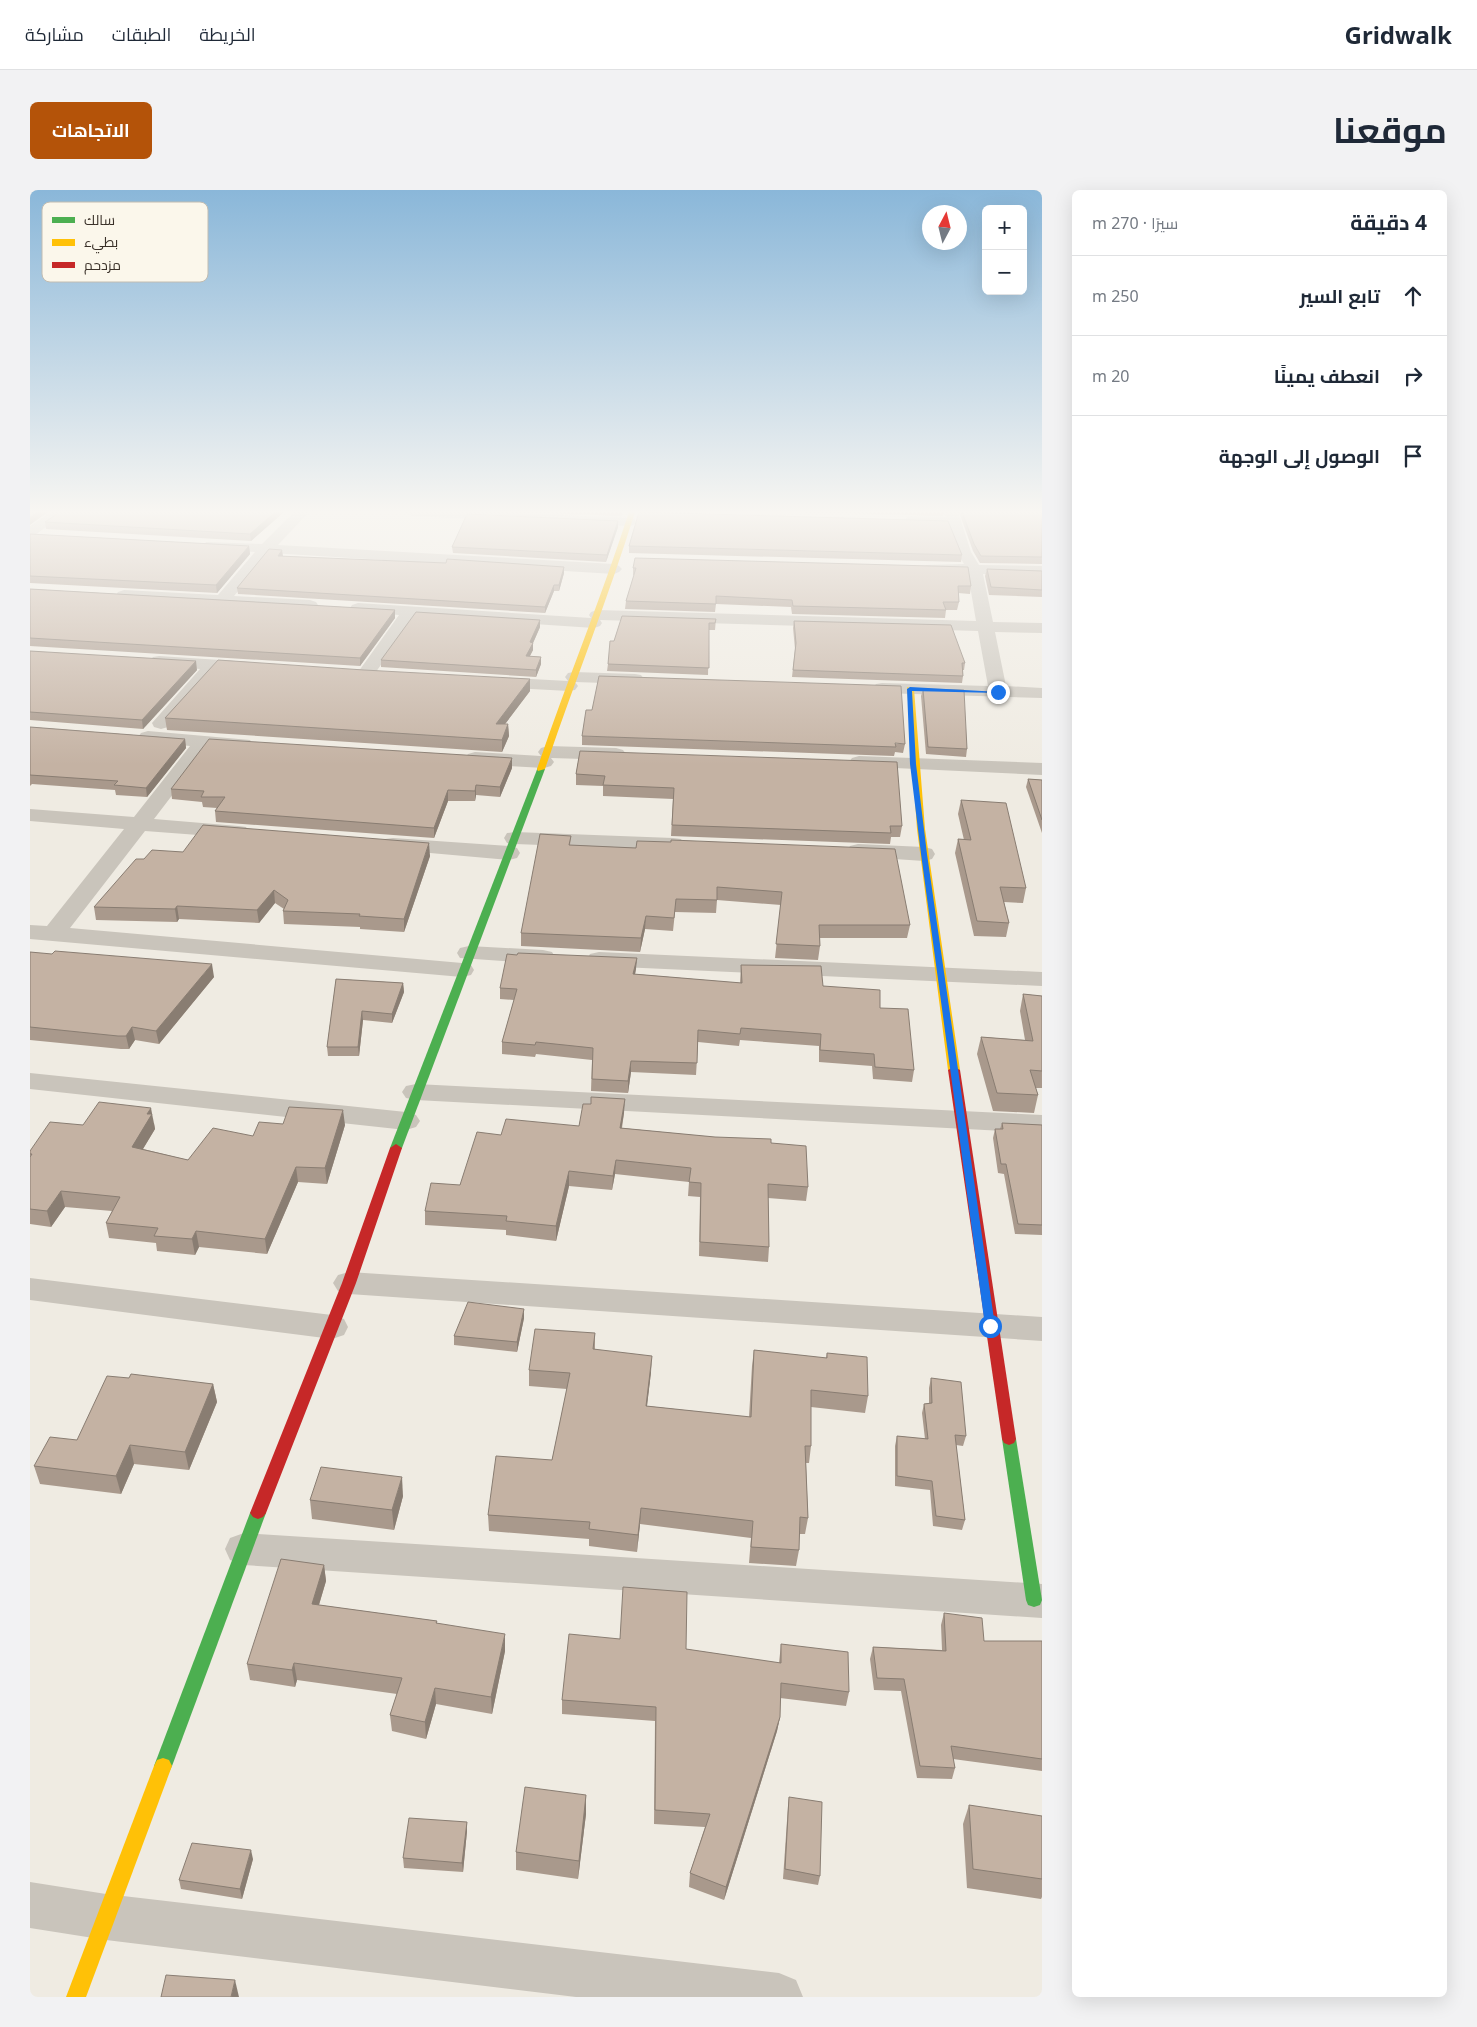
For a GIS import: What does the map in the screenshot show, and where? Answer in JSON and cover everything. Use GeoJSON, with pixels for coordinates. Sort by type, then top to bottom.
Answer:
{"type":"FeatureCollection","features":[{"type":"Feature","properties":{"kind":"street"},"geometry":{"type":"LineString","coordinates":[[152,596],[321,606]]}},
{"type":"Feature","properties":{"kind":"street"},"geometry":{"type":"LineString","coordinates":[[222,600],[225,596]]}},
{"type":"Feature","properties":{"kind":"street"},"geometry":{"type":"LineString","coordinates":[[76,1997],[244,1549],[349,1282],[416,1092],[546,757],[604,596]]}},
{"type":"Feature","properties":{"kind":"street"},"geometry":{"type":"LineString","coordinates":[[981,596],[998,692]]}},
{"type":"Feature","properties":{"kind":"street"},"geometry":{"type":"LineString","coordinates":[[341,607],[410,612],[595,619],[1042,628]]}},
{"type":"Feature","properties":{"kind":"street"},"geometry":{"type":"LineString","coordinates":[[365,674],[410,612]]}},
{"type":"Feature","properties":{"kind":"street"},"geometry":{"type":"LineString","coordinates":[[146,660],[270,668]]}},
{"type":"Feature","properties":{"kind":"street"},"geometry":{"type":"LineString","coordinates":[[149,737],[213,664]]}},
{"type":"Feature","properties":{"kind":"street"},"geometry":{"type":"LineString","coordinates":[[346,673],[384,676]]}},
{"type":"Feature","properties":{"kind":"street"},"geometry":{"type":"LineString","coordinates":[[472,681],[653,680]]}},
{"type":"Feature","properties":{"kind":"street"},"geometry":{"type":"LineString","coordinates":[[860,687],[1042,693]]}},
{"type":"Feature","properties":{"kind":"street"},"geometry":{"type":"LineString","coordinates":[[244,1549],[1038,1601],[990,1326],[961,1120],[913,764],[910,689]]}},
{"type":"Feature","properties":{"kind":"street"},"geometry":{"type":"LineString","coordinates":[[129,736],[262,745]]}},
{"type":"Feature","properties":{"kind":"street"},"geometry":{"type":"LineString","coordinates":[[41,934],[139,824],[204,742]]}},
{"type":"Feature","properties":{"kind":"street"},"geometry":{"type":"LineString","coordinates":[[456,757],[637,755]]}},
{"type":"Feature","properties":{"kind":"street"},"geometry":{"type":"LineString","coordinates":[[844,762],[1042,769]]}},
{"type":"Feature","properties":{"kind":"street"},"geometry":{"type":"LineString","coordinates":[[30,815],[256,833]]}},
{"type":"Feature","properties":{"kind":"street"},"geometry":{"type":"LineString","coordinates":[[373,842],[512,845],[694,845]]}},
{"type":"Feature","properties":{"kind":"street"},"geometry":{"type":"LineString","coordinates":[[834,850],[924,854]]}},
{"type":"Feature","properties":{"kind":"street"},"geometry":{"type":"LineString","coordinates":[[41,934],[466,962],[572,958],[1042,979]]}},
{"type":"Feature","properties":{"kind":"street"},"geometry":{"type":"LineString","coordinates":[[30,1081],[406,1121]]}},
{"type":"Feature","properties":{"kind":"street"},"geometry":{"type":"LineString","coordinates":[[416,1092],[1042,1124]]}},
{"type":"Feature","properties":{"kind":"street"},"geometry":{"type":"LineString","coordinates":[[349,1282],[1042,1329]]}},
{"type":"Feature","properties":{"kind":"street"},"geometry":{"type":"LineString","coordinates":[[30,1289],[332,1327]]}},
{"type":"Feature","properties":{"kind":"street"},"geometry":{"type":"LineString","coordinates":[[30,1905],[106,1917],[779,1997]]}},
{"type":"Feature","properties":{"kind":"building"},"geometry":{"type":"Polygon","coordinates":[[[30,596],[157,596],[395,610],[360,658],[30,638],[30,596]]]}},
{"type":"Feature","properties":{"kind":"building"},"geometry":{"type":"Polygon","coordinates":[[[372,596],[549,596],[545,607],[372,596]]]}},
{"type":"Feature","properties":{"kind":"building"},"geometry":{"type":"Polygon","coordinates":[[[627,596],[716,596],[716,604],[626,601],[627,596]]]}},
{"type":"Feature","properties":{"kind":"building"},"geometry":{"type":"Polygon","coordinates":[[[722,596],[959,596],[959,602],[943,602],[946,610],[793,606],[792,600],[722,596]]]}},
{"type":"Feature","properties":{"kind":"building"},"geometry":{"type":"Polygon","coordinates":[[[416,612],[540,620],[530,642],[533,643],[526,656],[541,657],[536,670],[381,660],[416,612]]]}},
{"type":"Feature","properties":{"kind":"building"},"geometry":{"type":"Polygon","coordinates":[[[622,616],[716,619],[715,623],[709,623],[709,668],[608,664],[610,641],[614,641],[622,616]]]}},
{"type":"Feature","properties":{"kind":"building"},"geometry":{"type":"Polygon","coordinates":[[[794,621],[951,625],[965,663],[962,663],[963,676],[793,670],[796,643],[794,621]]]}},
{"type":"Feature","properties":{"kind":"building"},"geometry":{"type":"Polygon","coordinates":[[[30,651],[196,661],[142,720],[30,712],[30,651]]]}},
{"type":"Feature","properties":{"kind":"building"},"geometry":{"type":"Polygon","coordinates":[[[218,660],[530,679],[496,724],[508,724],[502,740],[165,718],[218,660]]]}},
{"type":"Feature","properties":{"kind":"building"},"geometry":{"type":"Polygon","coordinates":[[[599,676],[901,686],[905,744],[895,743],[896,747],[582,736],[586,710],[592,710],[599,676]]]}},
{"type":"Feature","properties":{"kind":"building"},"geometry":{"type":"Polygon","coordinates":[[[923,689],[964,690],[967,749],[928,747],[923,689]]]}},
{"type":"Feature","properties":{"kind":"building"},"geometry":{"type":"Polygon","coordinates":[[[30,727],[185,739],[146,788],[114,785],[118,781],[30,775],[30,727]]]}},
{"type":"Feature","properties":{"kind":"building"},"geometry":{"type":"Polygon","coordinates":[[[209,739],[512,758],[500,787],[476,785],[475,791],[448,790],[434,828],[215,811],[225,797],[201,797],[204,791],[171,789],[209,739]]]}},
{"type":"Feature","properties":{"kind":"building"},"geometry":{"type":"Polygon","coordinates":[[[580,751],[897,762],[902,826],[890,826],[891,833],[672,825],[674,788],[603,785],[605,776],[576,774],[580,751]]]}},
{"type":"Feature","properties":{"kind":"building"},"geometry":{"type":"Polygon","coordinates":[[[1028,779],[1042,780],[1042,820],[1028,779]]]}},
{"type":"Feature","properties":{"kind":"building"},"geometry":{"type":"Polygon","coordinates":[[[961,800],[1006,803],[1026,888],[1000,887],[1009,923],[977,921],[958,839],[971,840],[961,800]]]}},
{"type":"Feature","properties":{"kind":"building"},"geometry":{"type":"Polygon","coordinates":[[[203,825],[429,843],[404,919],[359,916],[360,914],[283,911],[288,900],[274,890],[257,910],[177,906],[175,909],[94,907],[136,859],[144,859],[152,850],[183,852],[203,825]]]}},
{"type":"Feature","properties":{"kind":"building"},"geometry":{"type":"Polygon","coordinates":[[[540,834],[571,836],[569,845],[636,848],[637,841],[671,842],[671,840],[895,849],[910,925],[819,925],[820,946],[776,944],[782,892],[717,887],[717,900],[676,899],[674,918],[646,916],[641,938],[521,933],[540,834]]]}},
{"type":"Feature","properties":{"kind":"building"},"geometry":{"type":"Polygon","coordinates":[[[55,951],[212,964],[156,1031],[132,1027],[126,1036],[118,1036],[30,1027],[30,952],[52,954],[55,951]]]}},
{"type":"Feature","properties":{"kind":"building"},"geometry":{"type":"Polygon","coordinates":[[[518,953],[637,958],[633,974],[742,983],[741,965],[821,966],[823,986],[880,990],[880,1008],[908,1009],[914,1070],[875,1067],[874,1054],[820,1050],[821,1034],[741,1028],[740,1034],[698,1030],[697,1063],[631,1061],[628,1081],[592,1079],[593,1048],[536,1042],[535,1045],[502,1042],[517,989],[500,988],[507,954],[517,955],[518,953]]]}},
{"type":"Feature","properties":{"kind":"building"},"geometry":{"type":"Polygon","coordinates":[[[336,979],[403,983],[392,1014],[362,1011],[358,1047],[327,1047],[336,979]]]}},
{"type":"Feature","properties":{"kind":"building"},"geometry":{"type":"Polygon","coordinates":[[[1023,994],[1042,996],[1042,1071],[1030,1070],[1038,1095],[997,1093],[981,1037],[1033,1041],[1023,994]]]}},
{"type":"Feature","properties":{"kind":"building"},"geometry":{"type":"Polygon","coordinates":[[[591,1097],[625,1099],[620,1128],[715,1137],[771,1139],[771,1143],[806,1146],[808,1187],[768,1184],[769,1247],[700,1242],[701,1183],[689,1182],[691,1168],[616,1160],[613,1176],[569,1171],[556,1226],[506,1221],[507,1216],[425,1211],[431,1183],[460,1185],[477,1132],[501,1135],[506,1119],[579,1126],[583,1104],[591,1104],[591,1097]]]}},
{"type":"Feature","properties":{"kind":"building"},"geometry":{"type":"Polygon","coordinates":[[[99,1102],[151,1108],[147,1114],[152,1114],[132,1147],[188,1160],[213,1128],[253,1136],[259,1122],[283,1124],[289,1107],[343,1110],[325,1168],[296,1167],[265,1239],[196,1231],[192,1239],[154,1236],[158,1228],[106,1223],[120,1197],[61,1191],[47,1211],[30,1209],[30,1157],[32,1154],[30,1154],[30,1151],[50,1122],[83,1125],[99,1102]]]}},
{"type":"Feature","properties":{"kind":"building"},"geometry":{"type":"Polygon","coordinates":[[[1002,1123],[1042,1125],[1042,1225],[1018,1224],[1006,1164],[1001,1164],[995,1129],[1003,1129],[1002,1123]]]}},
{"type":"Feature","properties":{"kind":"building"},"geometry":{"type":"Polygon","coordinates":[[[468,1302],[524,1309],[517,1342],[454,1336],[468,1302]]]}},
{"type":"Feature","properties":{"kind":"building"},"geometry":{"type":"Polygon","coordinates":[[[535,1329],[595,1333],[593,1349],[652,1356],[646,1406],[751,1417],[754,1350],[827,1358],[827,1353],[867,1357],[868,1396],[811,1390],[811,1446],[805,1446],[808,1518],[800,1517],[799,1550],[751,1547],[753,1521],[641,1508],[638,1535],[589,1529],[590,1522],[488,1515],[496,1456],[552,1460],[570,1373],[529,1370],[535,1329]]]}},
{"type":"Feature","properties":{"kind":"building"},"geometry":{"type":"Polygon","coordinates":[[[131,1374],[213,1384],[185,1452],[130,1445],[116,1476],[34,1466],[50,1437],[77,1440],[107,1376],[129,1378],[131,1374]]]}},
{"type":"Feature","properties":{"kind":"building"},"geometry":{"type":"Polygon","coordinates":[[[931,1378],[961,1382],[966,1436],[955,1435],[965,1520],[936,1516],[932,1481],[897,1476],[897,1436],[928,1439],[924,1404],[932,1403],[931,1378]]]}},
{"type":"Feature","properties":{"kind":"building"},"geometry":{"type":"Polygon","coordinates":[[[321,1467],[402,1477],[392,1510],[310,1500],[321,1467]]]}},
{"type":"Feature","properties":{"kind":"building"},"geometry":{"type":"Polygon","coordinates":[[[281,1559],[324,1565],[312,1604],[437,1621],[436,1623],[505,1634],[491,1697],[435,1688],[425,1722],[390,1715],[402,1678],[294,1663],[292,1670],[247,1664],[281,1559]]]}},
{"type":"Feature","properties":{"kind":"building"},"geometry":{"type":"Polygon","coordinates":[[[623,1587],[687,1592],[686,1649],[781,1663],[781,1644],[848,1652],[849,1692],[781,1683],[780,1717],[726,1887],[690,1873],[710,1814],[655,1810],[656,1707],[562,1700],[569,1634],[620,1639],[623,1587]]]}},
{"type":"Feature","properties":{"kind":"building"},"geometry":{"type":"Polygon","coordinates":[[[944,1613],[982,1618],[984,1641],[1042,1641],[1042,1759],[951,1746],[955,1768],[920,1766],[904,1679],[877,1678],[873,1647],[946,1651],[944,1613]]]}},
{"type":"Feature","properties":{"kind":"building"},"geometry":{"type":"Polygon","coordinates":[[[525,1787],[586,1795],[579,1861],[516,1852],[525,1787]]]}},
{"type":"Feature","properties":{"kind":"building"},"geometry":{"type":"Polygon","coordinates":[[[789,1797],[822,1802],[820,1876],[785,1869],[789,1797]]]}},
{"type":"Feature","properties":{"kind":"building"},"geometry":{"type":"Polygon","coordinates":[[[969,1805],[1042,1816],[1042,1879],[973,1869],[969,1805]]]}},
{"type":"Feature","properties":{"kind":"building"},"geometry":{"type":"Polygon","coordinates":[[[409,1818],[467,1822],[462,1863],[403,1858],[409,1818]]]}},
{"type":"Feature","properties":{"kind":"building"},"geometry":{"type":"Polygon","coordinates":[[[192,1843],[251,1850],[240,1889],[179,1880],[192,1843]]]}},
{"type":"Feature","properties":{"kind":"building"},"geometry":{"type":"Polygon","coordinates":[[[166,1975],[235,1980],[231,1997],[161,1997],[166,1975]]]}},
{"type":"Feature","properties":{"kind":"traffic: fast"},"geometry":{"type":"LineString","coordinates":[[396,1148],[541,769]]}},
{"type":"Feature","properties":{"kind":"traffic: fast"},"geometry":{"type":"LineString","coordinates":[[1009,1439],[1034,1600]]}},
{"type":"Feature","properties":{"kind":"traffic: fast"},"geometry":{"type":"LineString","coordinates":[[163,1766],[258,1513]]}},
{"type":"Feature","properties":{"kind":"traffic: slow"},"geometry":{"type":"LineString","coordinates":[[541,769],[569,686],[603,596]]}},
{"type":"Feature","properties":{"kind":"traffic: slow"},"geometry":{"type":"LineString","coordinates":[[910,689],[921,829],[954,1070]]}},
{"type":"Feature","properties":{"kind":"traffic: slow"},"geometry":{"type":"LineString","coordinates":[[76,1997],[163,1766]]}},
{"type":"Feature","properties":{"kind":"traffic: jam"},"geometry":{"type":"LineString","coordinates":[[954,1070],[1009,1439]]}},
{"type":"Feature","properties":{"kind":"traffic: jam"},"geometry":{"type":"LineString","coordinates":[[258,1513],[349,1283],[396,1148]]}},
{"type":"Feature","properties":{"kind":"route"},"geometry":{"type":"LineString","coordinates":[[990,1326],[924,854],[913,764],[910,689],[998,692]]}}]}
